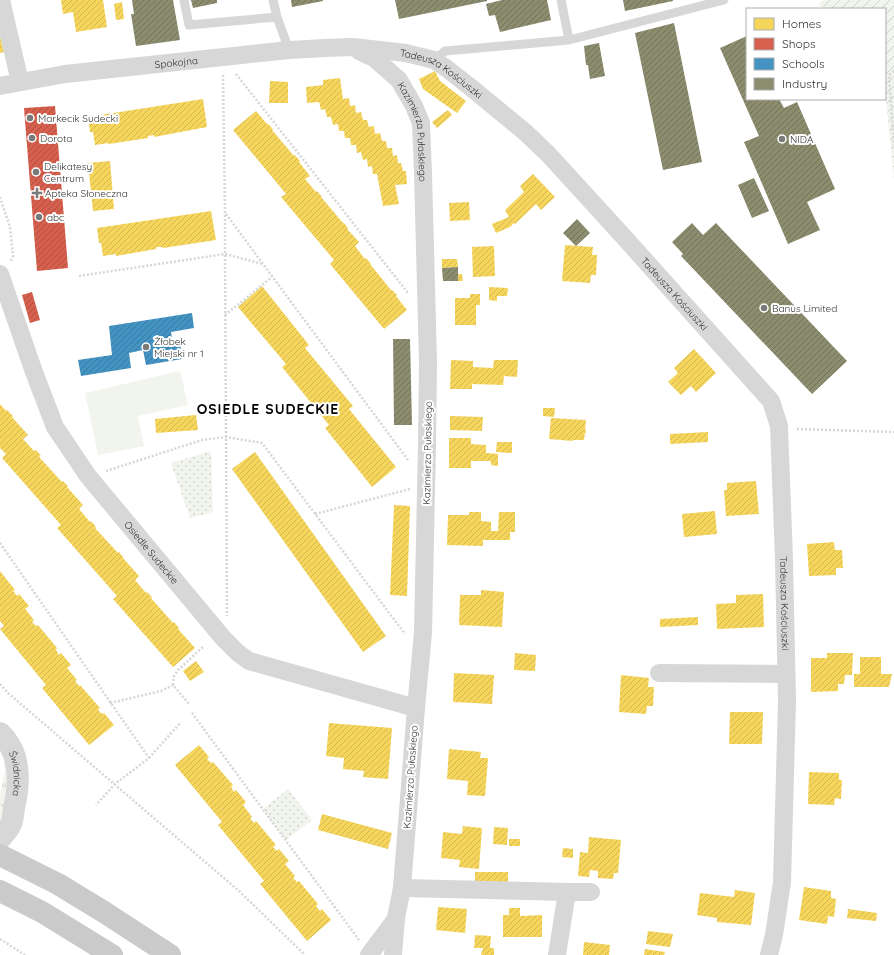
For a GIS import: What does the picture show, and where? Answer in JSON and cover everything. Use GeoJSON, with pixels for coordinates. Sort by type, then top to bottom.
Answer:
{"type":"FeatureCollection","features":[{"type":"Feature","properties":{"kind":"main road"},"geometry":{"type":"LineString","coordinates":[[0,855],[58,884],[170,955]]}},
{"type":"Feature","properties":{"kind":"main road"},"geometry":{"type":"LineString","coordinates":[[0,891],[42,912],[112,955]]}},
{"type":"Feature","properties":{"kind":"street"},"geometry":{"type":"LineString","coordinates":[[2,0],[20,82]]}},
{"type":"Feature","properties":{"kind":"street","name":"Spokojna"},"geometry":{"type":"LineString","coordinates":[[0,86],[65,74],[222,56],[289,50],[353,48]]}},
{"type":"Feature","properties":{"kind":"street","name":"Tadeusza Kościuszki"},"geometry":{"type":"LineString","coordinates":[[353,48],[406,53],[434,60],[525,132],[549,155],[771,401],[779,426],[787,701],[782,882],[774,935],[769,955]]}},
{"type":"Feature","properties":{"kind":"street","name":"Kazimierza Pułaskiego"},"geometry":{"type":"LineString","coordinates":[[353,48],[374,58],[399,80],[414,106],[421,123],[428,370],[423,633],[402,888],[396,918],[393,955]]}},
{"type":"Feature","properties":{"kind":"street","name":"Osiedle Sudeckie"},"geometry":{"type":"LineString","coordinates":[[5,271],[34,372],[55,427],[88,476],[223,638],[238,653],[249,661],[416,708]]}},
{"type":"Feature","properties":{"kind":"street"},"geometry":{"type":"LineString","coordinates":[[659,673],[786,674]]}},
{"type":"Feature","properties":{"kind":"street","name":"Świdnicka"},"geometry":{"type":"LineString","coordinates":[[0,733],[10,745],[15,756],[17,770],[17,795],[10,825],[0,838]]}},
{"type":"Feature","properties":{"kind":"street"},"geometry":{"type":"LineString","coordinates":[[402,888],[590,892]]}},
{"type":"Feature","properties":{"kind":"street"},"geometry":{"type":"LineString","coordinates":[[557,955],[567,892]]}},
{"type":"Feature","properties":{"kind":"street","name":"Kazimierza Pułaskiego"},"geometry":{"type":"LineString","coordinates":[[366,950],[396,918]]}},
{"type":"Feature","properties":{"kind":"lane"},"geometry":{"type":"LineString","coordinates":[[184,0],[189,25],[277,17]]}},
{"type":"Feature","properties":{"kind":"lane"},"geometry":{"type":"LineString","coordinates":[[273,0],[277,17],[289,50]]}},
{"type":"Feature","properties":{"kind":"lane"},"geometry":{"type":"LineString","coordinates":[[561,0],[569,40]]}},
{"type":"Feature","properties":{"kind":"lane"},"geometry":{"type":"LineString","coordinates":[[434,60],[445,51],[569,40],[724,0]]}},
{"type":"Feature","properties":{"kind":"path"},"geometry":{"type":"LineString","coordinates":[[222,56],[427,317]]}},
{"type":"Feature","properties":{"kind":"path"},"geometry":{"type":"LineString","coordinates":[[222,56],[225,213],[227,631],[223,638]]}},
{"type":"Feature","properties":{"kind":"path"},"geometry":{"type":"LineString","coordinates":[[894,71],[889,75],[894,145]]}},
{"type":"Feature","properties":{"kind":"path"},"geometry":{"type":"LineString","coordinates":[[0,197],[10,227],[13,256],[5,271]]}},
{"type":"Feature","properties":{"kind":"path"},"geometry":{"type":"LineString","coordinates":[[225,213],[426,484],[315,514]]}},
{"type":"Feature","properties":{"kind":"path"},"geometry":{"type":"LineString","coordinates":[[79,276],[225,254],[263,264]]}},
{"type":"Feature","properties":{"kind":"path"},"geometry":{"type":"LineString","coordinates":[[225,315],[272,277]]}},
{"type":"Feature","properties":{"kind":"path"},"geometry":{"type":"LineString","coordinates":[[779,426],[796,429],[894,432]]}},
{"type":"Feature","properties":{"kind":"path"},"geometry":{"type":"LineString","coordinates":[[88,476],[202,440],[226,437],[262,443],[421,654]]}},
{"type":"Feature","properties":{"kind":"path"},"geometry":{"type":"LineString","coordinates":[[0,543],[149,758]]}},
{"type":"Feature","properties":{"kind":"path"},"geometry":{"type":"LineString","coordinates":[[189,704],[173,685],[174,676],[178,670],[204,646]]}},
{"type":"Feature","properties":{"kind":"path"},"geometry":{"type":"LineString","coordinates":[[0,684],[8,693],[240,890],[305,955]]}},
{"type":"Feature","properties":{"kind":"path"},"geometry":{"type":"LineString","coordinates":[[110,703],[161,691],[173,685]]}},
{"type":"Feature","properties":{"kind":"path"},"geometry":{"type":"LineString","coordinates":[[192,713],[366,950]]}},
{"type":"Feature","properties":{"kind":"path"},"geometry":{"type":"LineString","coordinates":[[96,805],[115,784],[149,758],[181,722]]}},
{"type":"Feature","properties":{"kind":"path"},"geometry":{"type":"LineString","coordinates":[[0,939],[25,955]]}},
{"type":"Feature","properties":{"kind":"green space"},"geometry":{"type":"Polygon","coordinates":[[[823,0],[894,0],[894,179],[886,100],[886,8],[825,8],[818,5],[823,0]]]}},
{"type":"Feature","properties":{"kind":"green space"},"geometry":{"type":"Polygon","coordinates":[[[180,371],[188,405],[138,416],[144,446],[98,455],[85,393],[180,371]]]}},
{"type":"Feature","properties":{"kind":"green space"},"geometry":{"type":"Polygon","coordinates":[[[211,451],[213,512],[190,518],[171,463],[211,451]]]}},
{"type":"Feature","properties":{"kind":"green space"},"geometry":{"type":"Polygon","coordinates":[[[4,758],[11,764],[0,836],[0,795],[5,771],[4,758]]]}},
{"type":"Feature","properties":{"kind":"green space"},"geometry":{"type":"Polygon","coordinates":[[[288,789],[312,820],[286,840],[263,809],[288,789]]]}},
{"type":"Feature","properties":{"kind":"building: Homes"},"geometry":{"type":"Polygon","coordinates":[[[61,0],[103,0],[107,27],[76,32],[73,12],[63,14],[61,0]]]}},
{"type":"Feature","properties":{"kind":"building: Homes"},"geometry":{"type":"Polygon","coordinates":[[[122,2],[124,19],[116,20],[114,4],[122,2]]]}},
{"type":"Feature","properties":{"kind":"building: Homes"},"geometry":{"type":"Polygon","coordinates":[[[0,36],[4,52],[0,53],[0,36]]]}},
{"type":"Feature","properties":{"kind":"building: Homes"},"geometry":{"type":"Polygon","coordinates":[[[435,71],[440,81],[466,101],[457,113],[423,89],[419,79],[435,71]]]}},
{"type":"Feature","properties":{"kind":"building: Homes"},"geometry":{"type":"Polygon","coordinates":[[[340,78],[343,99],[349,98],[350,106],[355,105],[356,113],[361,112],[363,120],[367,120],[369,127],[374,126],[375,134],[380,133],[382,141],[386,141],[387,148],[392,148],[393,156],[397,155],[398,163],[401,163],[403,171],[406,171],[407,184],[395,185],[399,204],[383,206],[377,174],[373,174],[372,166],[368,167],[367,159],[363,160],[361,152],[357,153],[356,145],[351,145],[350,138],[345,138],[344,131],[339,131],[338,124],[333,125],[331,117],[327,117],[325,109],[321,110],[319,102],[307,103],[306,87],[323,85],[323,80],[340,78]]]}},
{"type":"Feature","properties":{"kind":"building: Homes"},"geometry":{"type":"Polygon","coordinates":[[[270,81],[288,82],[288,103],[269,103],[270,81]]]}},
{"type":"Feature","properties":{"kind":"building: Homes"},"geometry":{"type":"Polygon","coordinates":[[[203,99],[207,127],[154,137],[154,135],[148,136],[148,138],[95,145],[93,132],[90,132],[88,117],[203,99]]]}},
{"type":"Feature","properties":{"kind":"building: Homes"},"geometry":{"type":"Polygon","coordinates":[[[448,110],[452,115],[437,128],[432,122],[448,110]]]}},
{"type":"Feature","properties":{"kind":"building: Homes"},"geometry":{"type":"Polygon","coordinates":[[[256,111],[273,129],[272,130],[294,156],[295,155],[300,161],[299,162],[310,176],[305,179],[316,192],[317,191],[359,242],[355,246],[391,290],[397,295],[396,296],[407,310],[384,329],[330,264],[334,260],[281,197],[286,194],[233,130],[256,111]]]}},
{"type":"Feature","properties":{"kind":"building: Homes"},"geometry":{"type":"Polygon","coordinates":[[[110,161],[114,209],[93,211],[88,163],[110,161]]]}},
{"type":"Feature","properties":{"kind":"building: Homes"},"geometry":{"type":"Polygon","coordinates":[[[533,174],[555,197],[541,210],[536,204],[515,224],[514,223],[510,227],[496,233],[492,224],[509,217],[505,210],[524,192],[520,186],[533,174]]]}},
{"type":"Feature","properties":{"kind":"building: Homes"},"geometry":{"type":"Polygon","coordinates":[[[469,202],[470,220],[450,221],[449,203],[469,202]]]}},
{"type":"Feature","properties":{"kind":"building: Homes"},"geometry":{"type":"Polygon","coordinates":[[[211,211],[216,240],[163,248],[156,247],[156,249],[116,256],[116,254],[103,256],[97,228],[211,211]]]}},
{"type":"Feature","properties":{"kind":"building: Homes"},"geometry":{"type":"Polygon","coordinates":[[[565,245],[593,247],[592,255],[597,255],[596,275],[591,275],[590,283],[562,281],[565,245]]]}},
{"type":"Feature","properties":{"kind":"building: Homes"},"geometry":{"type":"Polygon","coordinates":[[[494,246],[495,276],[473,277],[472,247],[494,246]]]}},
{"type":"Feature","properties":{"kind":"building: Homes"},"geometry":{"type":"Polygon","coordinates":[[[442,259],[457,259],[458,267],[442,268],[442,259]]]}},
{"type":"Feature","properties":{"kind":"building: Homes"},"geometry":{"type":"Polygon","coordinates":[[[458,274],[462,274],[463,281],[458,281],[458,274]]]}},
{"type":"Feature","properties":{"kind":"building: Homes"},"geometry":{"type":"Polygon","coordinates":[[[262,286],[309,345],[305,348],[353,406],[349,409],[396,467],[372,487],[325,428],[329,425],[282,367],[286,364],[238,307],[262,286]]]}},
{"type":"Feature","properties":{"kind":"building: Homes"},"geometry":{"type":"Polygon","coordinates":[[[489,287],[508,288],[507,296],[497,296],[497,301],[489,300],[489,287]]]}},
{"type":"Feature","properties":{"kind":"building: Homes"},"geometry":{"type":"Polygon","coordinates":[[[470,294],[480,294],[480,305],[476,305],[476,325],[455,325],[455,298],[470,298],[470,294]]]}},
{"type":"Feature","properties":{"kind":"building: Homes"},"geometry":{"type":"Polygon","coordinates":[[[694,349],[716,373],[696,392],[691,386],[681,395],[668,382],[678,373],[674,368],[694,349]]]}},
{"type":"Feature","properties":{"kind":"building: Homes"},"geometry":{"type":"Polygon","coordinates":[[[451,360],[473,361],[473,367],[493,368],[494,360],[518,360],[517,377],[504,376],[503,385],[472,384],[472,389],[450,389],[451,360]]]}},
{"type":"Feature","properties":{"kind":"building: Homes"},"geometry":{"type":"Polygon","coordinates":[[[0,404],[13,416],[12,417],[28,435],[23,439],[34,451],[36,450],[41,456],[39,457],[62,482],[63,481],[68,486],[67,487],[83,505],[79,509],[139,576],[135,580],[146,593],[147,592],[152,597],[151,598],[173,623],[174,622],[179,628],[178,629],[195,648],[173,667],[113,599],[117,596],[57,528],[61,525],[2,458],[6,454],[0,448],[0,404]]]}},
{"type":"Feature","properties":{"kind":"building: Homes"},"geometry":{"type":"Polygon","coordinates":[[[543,408],[555,408],[554,417],[543,416],[543,408]]]}},
{"type":"Feature","properties":{"kind":"building: Homes"},"geometry":{"type":"Polygon","coordinates":[[[196,415],[198,430],[156,433],[155,419],[196,415]]]}},
{"type":"Feature","properties":{"kind":"building: Homes"},"geometry":{"type":"Polygon","coordinates":[[[450,416],[483,417],[482,431],[450,430],[450,416]]]}},
{"type":"Feature","properties":{"kind":"building: Homes"},"geometry":{"type":"Polygon","coordinates":[[[551,418],[586,420],[586,433],[584,440],[573,441],[549,439],[551,418]]]}},
{"type":"Feature","properties":{"kind":"building: Homes"},"geometry":{"type":"Polygon","coordinates":[[[708,432],[708,442],[670,444],[670,434],[708,432]]]}},
{"type":"Feature","properties":{"kind":"building: Homes"},"geometry":{"type":"Polygon","coordinates":[[[449,438],[471,438],[471,444],[486,445],[486,453],[498,454],[498,466],[491,465],[491,461],[471,461],[471,468],[449,468],[449,438]]]}},
{"type":"Feature","properties":{"kind":"building: Homes"},"geometry":{"type":"Polygon","coordinates":[[[497,442],[512,442],[512,453],[496,452],[497,442]]]}},
{"type":"Feature","properties":{"kind":"building: Homes"},"geometry":{"type":"Polygon","coordinates":[[[255,452],[386,636],[363,652],[232,469],[255,452]]]}},
{"type":"Feature","properties":{"kind":"building: Homes"},"geometry":{"type":"Polygon","coordinates":[[[756,481],[759,514],[726,516],[724,490],[727,490],[727,483],[756,481]]]}},
{"type":"Feature","properties":{"kind":"building: Homes"},"geometry":{"type":"Polygon","coordinates":[[[394,505],[410,506],[407,596],[390,595],[394,505]]]}},
{"type":"Feature","properties":{"kind":"building: Homes"},"geometry":{"type":"Polygon","coordinates":[[[715,511],[717,534],[684,537],[682,514],[715,511]]]}},
{"type":"Feature","properties":{"kind":"building: Homes"},"geometry":{"type":"Polygon","coordinates":[[[469,512],[481,512],[481,521],[491,522],[491,531],[498,531],[499,512],[515,512],[515,532],[510,532],[510,540],[483,540],[483,546],[447,545],[448,515],[469,515],[469,512]]]}},
{"type":"Feature","properties":{"kind":"building: Homes"},"geometry":{"type":"Polygon","coordinates":[[[834,542],[835,550],[842,550],[843,568],[836,568],[836,575],[809,576],[807,544],[834,542]]]}},
{"type":"Feature","properties":{"kind":"building: Homes"},"geometry":{"type":"Polygon","coordinates":[[[0,571],[15,590],[13,591],[17,596],[19,594],[29,606],[25,609],[34,620],[32,622],[36,626],[38,625],[57,648],[56,650],[59,655],[61,653],[71,665],[67,668],[77,680],[75,681],[100,708],[98,710],[102,714],[104,713],[114,725],[89,745],[42,688],[46,685],[0,629],[4,626],[0,621],[0,571]]]}},
{"type":"Feature","properties":{"kind":"building: Homes"},"geometry":{"type":"Polygon","coordinates":[[[481,590],[504,592],[502,627],[459,625],[460,595],[481,595],[481,590]]]}},
{"type":"Feature","properties":{"kind":"building: Homes"},"geometry":{"type":"Polygon","coordinates":[[[763,594],[764,627],[717,629],[716,604],[736,603],[736,595],[763,594]]]}},
{"type":"Feature","properties":{"kind":"building: Homes"},"geometry":{"type":"Polygon","coordinates":[[[698,617],[698,625],[660,627],[660,619],[698,617]]]}},
{"type":"Feature","properties":{"kind":"building: Homes"},"geometry":{"type":"Polygon","coordinates":[[[515,653],[536,655],[535,671],[514,670],[515,653]]]}},
{"type":"Feature","properties":{"kind":"building: Homes"},"geometry":{"type":"Polygon","coordinates":[[[827,653],[853,653],[852,675],[845,675],[844,684],[838,684],[838,691],[811,692],[811,658],[827,658],[827,653]]]}},
{"type":"Feature","properties":{"kind":"building: Homes"},"geometry":{"type":"Polygon","coordinates":[[[860,657],[881,657],[881,674],[892,674],[889,687],[854,687],[854,674],[860,674],[860,657]]]}},
{"type":"Feature","properties":{"kind":"building: Homes"},"geometry":{"type":"Polygon","coordinates":[[[196,661],[204,672],[190,681],[183,671],[196,661]]]}},
{"type":"Feature","properties":{"kind":"building: Homes"},"geometry":{"type":"Polygon","coordinates":[[[454,673],[494,675],[492,704],[453,702],[454,673]]]}},
{"type":"Feature","properties":{"kind":"building: Homes"},"geometry":{"type":"Polygon","coordinates":[[[621,675],[649,678],[648,687],[654,687],[653,706],[647,706],[646,714],[619,712],[621,675]]]}},
{"type":"Feature","properties":{"kind":"building: Homes"},"geometry":{"type":"Polygon","coordinates":[[[730,712],[763,712],[762,744],[729,744],[730,712]]]}},
{"type":"Feature","properties":{"kind":"building: Homes"},"geometry":{"type":"Polygon","coordinates":[[[329,723],[392,728],[388,779],[363,777],[364,771],[343,769],[344,758],[326,756],[329,723]]]}},
{"type":"Feature","properties":{"kind":"building: Homes"},"geometry":{"type":"Polygon","coordinates":[[[199,745],[209,757],[207,759],[211,763],[213,762],[233,785],[231,787],[234,792],[236,790],[246,802],[243,805],[252,817],[250,818],[254,823],[256,821],[276,845],[273,847],[277,851],[279,849],[289,861],[285,864],[295,876],[293,878],[297,882],[299,881],[318,904],[316,906],[320,911],[322,909],[331,920],[307,941],[260,884],[264,881],[218,825],[222,822],[175,765],[199,745]]]}},
{"type":"Feature","properties":{"kind":"building: Homes"},"geometry":{"type":"Polygon","coordinates":[[[449,749],[481,752],[480,758],[488,758],[485,796],[467,795],[468,781],[447,779],[449,749]]]}},
{"type":"Feature","properties":{"kind":"building: Homes"},"geometry":{"type":"Polygon","coordinates":[[[809,772],[839,773],[839,780],[842,780],[841,799],[835,798],[834,805],[808,804],[809,772]]]}},
{"type":"Feature","properties":{"kind":"building: Homes"},"geometry":{"type":"Polygon","coordinates":[[[322,814],[392,833],[388,849],[318,830],[322,814]]]}},
{"type":"Feature","properties":{"kind":"building: Homes"},"geometry":{"type":"Polygon","coordinates":[[[463,826],[482,828],[479,869],[459,867],[460,860],[441,858],[443,832],[462,834],[463,826]]]}},
{"type":"Feature","properties":{"kind":"building: Homes"},"geometry":{"type":"Polygon","coordinates":[[[494,827],[508,828],[507,845],[493,844],[494,827]]]}},
{"type":"Feature","properties":{"kind":"building: Homes"},"geometry":{"type":"Polygon","coordinates":[[[589,837],[621,840],[618,873],[614,873],[613,879],[598,878],[598,871],[590,870],[589,877],[578,876],[580,852],[588,853],[589,837]]]}},
{"type":"Feature","properties":{"kind":"building: Homes"},"geometry":{"type":"Polygon","coordinates":[[[509,839],[520,839],[520,846],[509,846],[509,839]]]}},
{"type":"Feature","properties":{"kind":"building: Homes"},"geometry":{"type":"Polygon","coordinates":[[[563,848],[573,849],[573,858],[562,857],[563,848]]]}},
{"type":"Feature","properties":{"kind":"building: Homes"},"geometry":{"type":"Polygon","coordinates":[[[475,872],[508,872],[508,882],[475,882],[475,872]]]}},
{"type":"Feature","properties":{"kind":"building: Homes"},"geometry":{"type":"Polygon","coordinates":[[[804,887],[831,891],[831,898],[836,899],[834,917],[828,916],[827,924],[799,920],[804,887]]]}},
{"type":"Feature","properties":{"kind":"building: Homes"},"geometry":{"type":"Polygon","coordinates":[[[735,890],[755,893],[751,925],[717,922],[717,918],[697,915],[700,893],[734,897],[735,890]]]}},
{"type":"Feature","properties":{"kind":"building: Homes"},"geometry":{"type":"Polygon","coordinates":[[[438,907],[467,909],[465,933],[436,930],[438,907]]]}},
{"type":"Feature","properties":{"kind":"building: Homes"},"geometry":{"type":"Polygon","coordinates":[[[509,908],[520,908],[520,916],[542,915],[542,937],[503,937],[503,915],[509,915],[509,908]]]}},
{"type":"Feature","properties":{"kind":"building: Homes"},"geometry":{"type":"Polygon","coordinates":[[[848,909],[877,913],[876,921],[847,918],[848,909]]]}},
{"type":"Feature","properties":{"kind":"building: Homes"},"geometry":{"type":"Polygon","coordinates":[[[648,931],[673,934],[670,947],[646,944],[648,931]]]}},
{"type":"Feature","properties":{"kind":"building: Homes"},"geometry":{"type":"Polygon","coordinates":[[[475,935],[491,936],[490,948],[494,948],[494,955],[481,955],[483,948],[474,948],[475,935]]]}},
{"type":"Feature","properties":{"kind":"building: Homes"},"geometry":{"type":"Polygon","coordinates":[[[584,942],[610,945],[609,955],[583,955],[584,942]]]}},
{"type":"Feature","properties":{"kind":"building: Homes"},"geometry":{"type":"Polygon","coordinates":[[[645,949],[665,952],[664,955],[644,955],[645,949]]]}},
{"type":"Feature","properties":{"kind":"building: Shops"},"geometry":{"type":"Polygon","coordinates":[[[55,106],[68,268],[37,271],[24,108],[55,106]]]}},
{"type":"Feature","properties":{"kind":"building: Shops"},"geometry":{"type":"Polygon","coordinates":[[[32,292],[40,320],[30,323],[22,295],[32,292]]]}},
{"type":"Feature","properties":{"kind":"building: Schools","name":"Żłobek Miejski nr 1"},"geometry":{"type":"Polygon","coordinates":[[[192,313],[194,328],[171,332],[173,344],[180,343],[182,359],[146,365],[143,350],[129,353],[131,368],[81,376],[78,360],[112,355],[109,326],[192,313]]]}},
{"type":"Feature","properties":{"kind":"building: Industry"},"geometry":{"type":"Polygon","coordinates":[[[132,0],[173,0],[180,40],[136,46],[131,14],[134,14],[132,0]]]}},
{"type":"Feature","properties":{"kind":"building: Industry"},"geometry":{"type":"Polygon","coordinates":[[[191,0],[217,0],[217,3],[193,8],[191,0]]]}},
{"type":"Feature","properties":{"kind":"building: Industry"},"geometry":{"type":"Polygon","coordinates":[[[291,0],[323,0],[323,1],[292,7],[291,0]]]}},
{"type":"Feature","properties":{"kind":"building: Industry"},"geometry":{"type":"Polygon","coordinates":[[[395,0],[487,0],[487,1],[399,19],[395,0]]]}},
{"type":"Feature","properties":{"kind":"building: Industry"},"geometry":{"type":"Polygon","coordinates":[[[502,0],[547,0],[551,20],[500,32],[495,15],[489,16],[486,4],[502,0]]]}},
{"type":"Feature","properties":{"kind":"building: Industry"},"geometry":{"type":"Polygon","coordinates":[[[623,0],[673,0],[673,1],[625,11],[623,0]]]}},
{"type":"Feature","properties":{"kind":"building: Industry"},"geometry":{"type":"Polygon","coordinates":[[[674,23],[702,162],[663,170],[635,33],[674,23]]]}},
{"type":"Feature","properties":{"kind":"building: Industry","name":"NIDA"},"geometry":{"type":"Polygon","coordinates":[[[746,36],[746,100],[780,100],[784,108],[797,102],[835,189],[807,202],[820,230],[788,244],[744,142],[759,136],[720,48],[746,36]]]}},
{"type":"Feature","properties":{"kind":"building: Industry"},"geometry":{"type":"Polygon","coordinates":[[[599,43],[605,76],[590,79],[588,65],[586,65],[584,46],[599,43]]]}},
{"type":"Feature","properties":{"kind":"building: Industry"},"geometry":{"type":"Polygon","coordinates":[[[754,178],[769,211],[752,218],[738,185],[754,178]]]}},
{"type":"Feature","properties":{"kind":"building: Industry"},"geometry":{"type":"Polygon","coordinates":[[[577,219],[590,233],[576,246],[563,233],[577,219]]]}},
{"type":"Feature","properties":{"kind":"building: Industry","name":"Banus Limited"},"geometry":{"type":"Polygon","coordinates":[[[692,223],[703,235],[716,223],[847,361],[812,394],[681,256],[683,254],[672,242],[692,223]]]}},
{"type":"Feature","properties":{"kind":"building: Industry"},"geometry":{"type":"Polygon","coordinates":[[[458,267],[458,281],[443,281],[442,268],[458,267]]]}},
{"type":"Feature","properties":{"kind":"building: Industry"},"geometry":{"type":"Polygon","coordinates":[[[393,339],[410,339],[412,425],[394,425],[393,339]]]}},
{"type":"Feature","properties":{"kind":"place","name":"Markecik Sudecki"},"geometry":{"type":"Point","coordinates":[30,118]}},
{"type":"Feature","properties":{"kind":"place","name":"Dorota"},"geometry":{"type":"Point","coordinates":[32,138]}},
{"type":"Feature","properties":{"kind":"place","name":"NIDA"},"geometry":{"type":"Point","coordinates":[782,139]}},
{"type":"Feature","properties":{"kind":"place","name":"Delikatesy Centrum"},"geometry":{"type":"Point","coordinates":[36,172]}},
{"type":"Feature","properties":{"kind":"place","name":"Apteka Słoneczna"},"geometry":{"type":"Point","coordinates":[37,193]}},
{"type":"Feature","properties":{"kind":"place","name":"abc"},"geometry":{"type":"Point","coordinates":[39,217]}},
{"type":"Feature","properties":{"kind":"place","name":"Banus Limited"},"geometry":{"type":"Point","coordinates":[764,308]}},
{"type":"Feature","properties":{"kind":"place","name":"Żłobek Miejski nr 1"},"geometry":{"type":"Point","coordinates":[146,347]}},
{"type":"Feature","properties":{"kind":"district","name":"OSIEDLE SUDECKIE"},"geometry":{"type":"Point","coordinates":[268,409]}}]}
